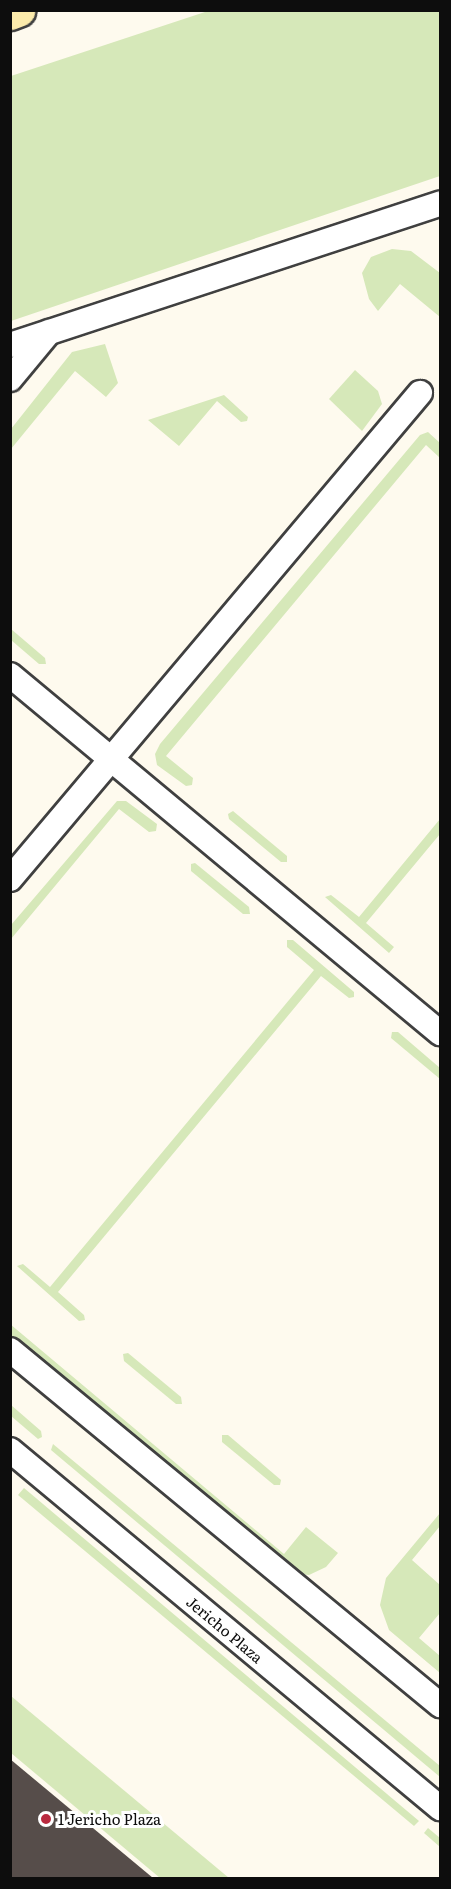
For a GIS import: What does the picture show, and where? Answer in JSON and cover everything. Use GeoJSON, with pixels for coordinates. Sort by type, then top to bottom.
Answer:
{"type":"FeatureCollection","features":[{"type":"Feature","properties":{"kind":"main road"},"geometry":{"type":"LineString","coordinates":[[10,13],[18,10]]}},
{"type":"Feature","properties":{"kind":"lane"},"geometry":{"type":"LineString","coordinates":[[10,345],[441,204]]}},
{"type":"Feature","properties":{"kind":"lane"},"geometry":{"type":"LineString","coordinates":[[10,379],[49,332]]}},
{"type":"Feature","properties":{"kind":"lane"},"geometry":{"type":"LineString","coordinates":[[10,879],[420,393]]}},
{"type":"Feature","properties":{"kind":"lane"},"geometry":{"type":"LineString","coordinates":[[10,675],[441,1033]]}},
{"type":"Feature","properties":{"kind":"lane"},"geometry":{"type":"LineString","coordinates":[[10,1350],[441,1705]]}},
{"type":"Feature","properties":{"kind":"lane","name":"Jericho Plaza"},"geometry":{"type":"LineString","coordinates":[[10,1450],[441,1808]]}},
{"type":"Feature","properties":{"kind":"green space"},"geometry":{"type":"Polygon","coordinates":[[[211,10],[440,11],[440,176],[11,321],[11,76],[211,10]]]}},
{"type":"Feature","properties":{"kind":"green space"},"geometry":{"type":"Polygon","coordinates":[[[392,249],[411,251],[440,273],[440,317],[400,284],[378,311],[369,299],[362,273],[371,257],[392,249]]]}},
{"type":"Feature","properties":{"kind":"green space"},"geometry":{"type":"Polygon","coordinates":[[[105,344],[118,383],[106,397],[75,371],[11,449],[11,429],[72,352],[105,344]]]}},
{"type":"Feature","properties":{"kind":"green space"},"geometry":{"type":"Polygon","coordinates":[[[355,370],[378,391],[382,404],[362,431],[329,399],[355,370]]]}},
{"type":"Feature","properties":{"kind":"green space"},"geometry":{"type":"Polygon","coordinates":[[[224,395],[248,417],[247,421],[241,422],[217,401],[179,446],[148,420],[224,395]]]}},
{"type":"Feature","properties":{"kind":"green space"},"geometry":{"type":"Polygon","coordinates":[[[428,432],[440,443],[440,458],[426,445],[166,756],[193,778],[192,785],[186,786],[157,765],[155,754],[160,744],[420,435],[428,432]]]}},
{"type":"Feature","properties":{"kind":"green space"},"geometry":{"type":"Polygon","coordinates":[[[11,629],[45,658],[46,664],[39,664],[11,640],[11,629]]]}},
{"type":"Feature","properties":{"kind":"green space"},"geometry":{"type":"Polygon","coordinates":[[[117,801],[126,801],[157,824],[156,831],[149,832],[119,809],[11,939],[11,925],[117,801]]]}},
{"type":"Feature","properties":{"kind":"green space"},"geometry":{"type":"Polygon","coordinates":[[[233,811],[287,856],[287,862],[281,862],[229,819],[228,814],[233,811]]]}},
{"type":"Feature","properties":{"kind":"green space"},"geometry":{"type":"Polygon","coordinates":[[[440,819],[440,834],[366,923],[394,947],[389,953],[325,897],[331,895],[359,917],[440,819]]]}},
{"type":"Feature","properties":{"kind":"green space"},"geometry":{"type":"Polygon","coordinates":[[[195,863],[249,907],[250,914],[243,914],[191,871],[191,864],[195,863]]]}},
{"type":"Feature","properties":{"kind":"green space"},"geometry":{"type":"Polygon","coordinates":[[[287,940],[293,940],[354,992],[354,997],[349,998],[321,976],[58,1292],[84,1315],[85,1320],[79,1321],[17,1266],[23,1264],[50,1287],[314,970],[287,947],[287,940]]]}},
{"type":"Feature","properties":{"kind":"green space"},"geometry":{"type":"Polygon","coordinates":[[[392,1032],[398,1032],[440,1068],[440,1079],[391,1038],[392,1032]]]}},
{"type":"Feature","properties":{"kind":"green space"},"geometry":{"type":"Polygon","coordinates":[[[10,1324],[284,1554],[306,1527],[338,1553],[326,1567],[309,1575],[290,1573],[11,1340],[10,1324]]]}},
{"type":"Feature","properties":{"kind":"green space"},"geometry":{"type":"Polygon","coordinates":[[[128,1353],[181,1397],[182,1404],[176,1404],[124,1361],[123,1354],[128,1353]]]}},
{"type":"Feature","properties":{"kind":"green space"},"geometry":{"type":"Polygon","coordinates":[[[11,1405],[41,1431],[42,1437],[38,1439],[11,1416],[11,1405]]]}},
{"type":"Feature","properties":{"kind":"green space"},"geometry":{"type":"Polygon","coordinates":[[[222,1435],[228,1435],[281,1480],[280,1485],[274,1485],[222,1442],[222,1435]]]}},
{"type":"Feature","properties":{"kind":"green space"},"geometry":{"type":"Polygon","coordinates":[[[53,1444],[440,1766],[440,1777],[51,1450],[53,1444]]]}},
{"type":"Feature","properties":{"kind":"green space"},"geometry":{"type":"Polygon","coordinates":[[[24,1488],[419,1821],[414,1826],[18,1495],[24,1488]]]}},
{"type":"Feature","properties":{"kind":"green space"},"geometry":{"type":"Polygon","coordinates":[[[440,1513],[440,1526],[412,1560],[440,1585],[440,1613],[419,1638],[440,1656],[440,1673],[389,1630],[380,1605],[386,1578],[440,1513]]]}},
{"type":"Feature","properties":{"kind":"green space"},"geometry":{"type":"Polygon","coordinates":[[[11,1696],[229,1878],[160,1878],[11,1753],[11,1696]]]}},
{"type":"Feature","properties":{"kind":"green space"},"geometry":{"type":"Polygon","coordinates":[[[428,1828],[440,1838],[440,1847],[424,1833],[428,1828]]]}},
{"type":"Feature","properties":{"kind":"building","name":"1 Jericho Plaza"},"geometry":{"type":"Polygon","coordinates":[[[10,1759],[153,1878],[10,1878],[10,1759]]]}},
{"type":"Feature","properties":{"kind":"place","name":"1 Jericho Plaza"},"geometry":{"type":"Point","coordinates":[46,1819]}}]}
